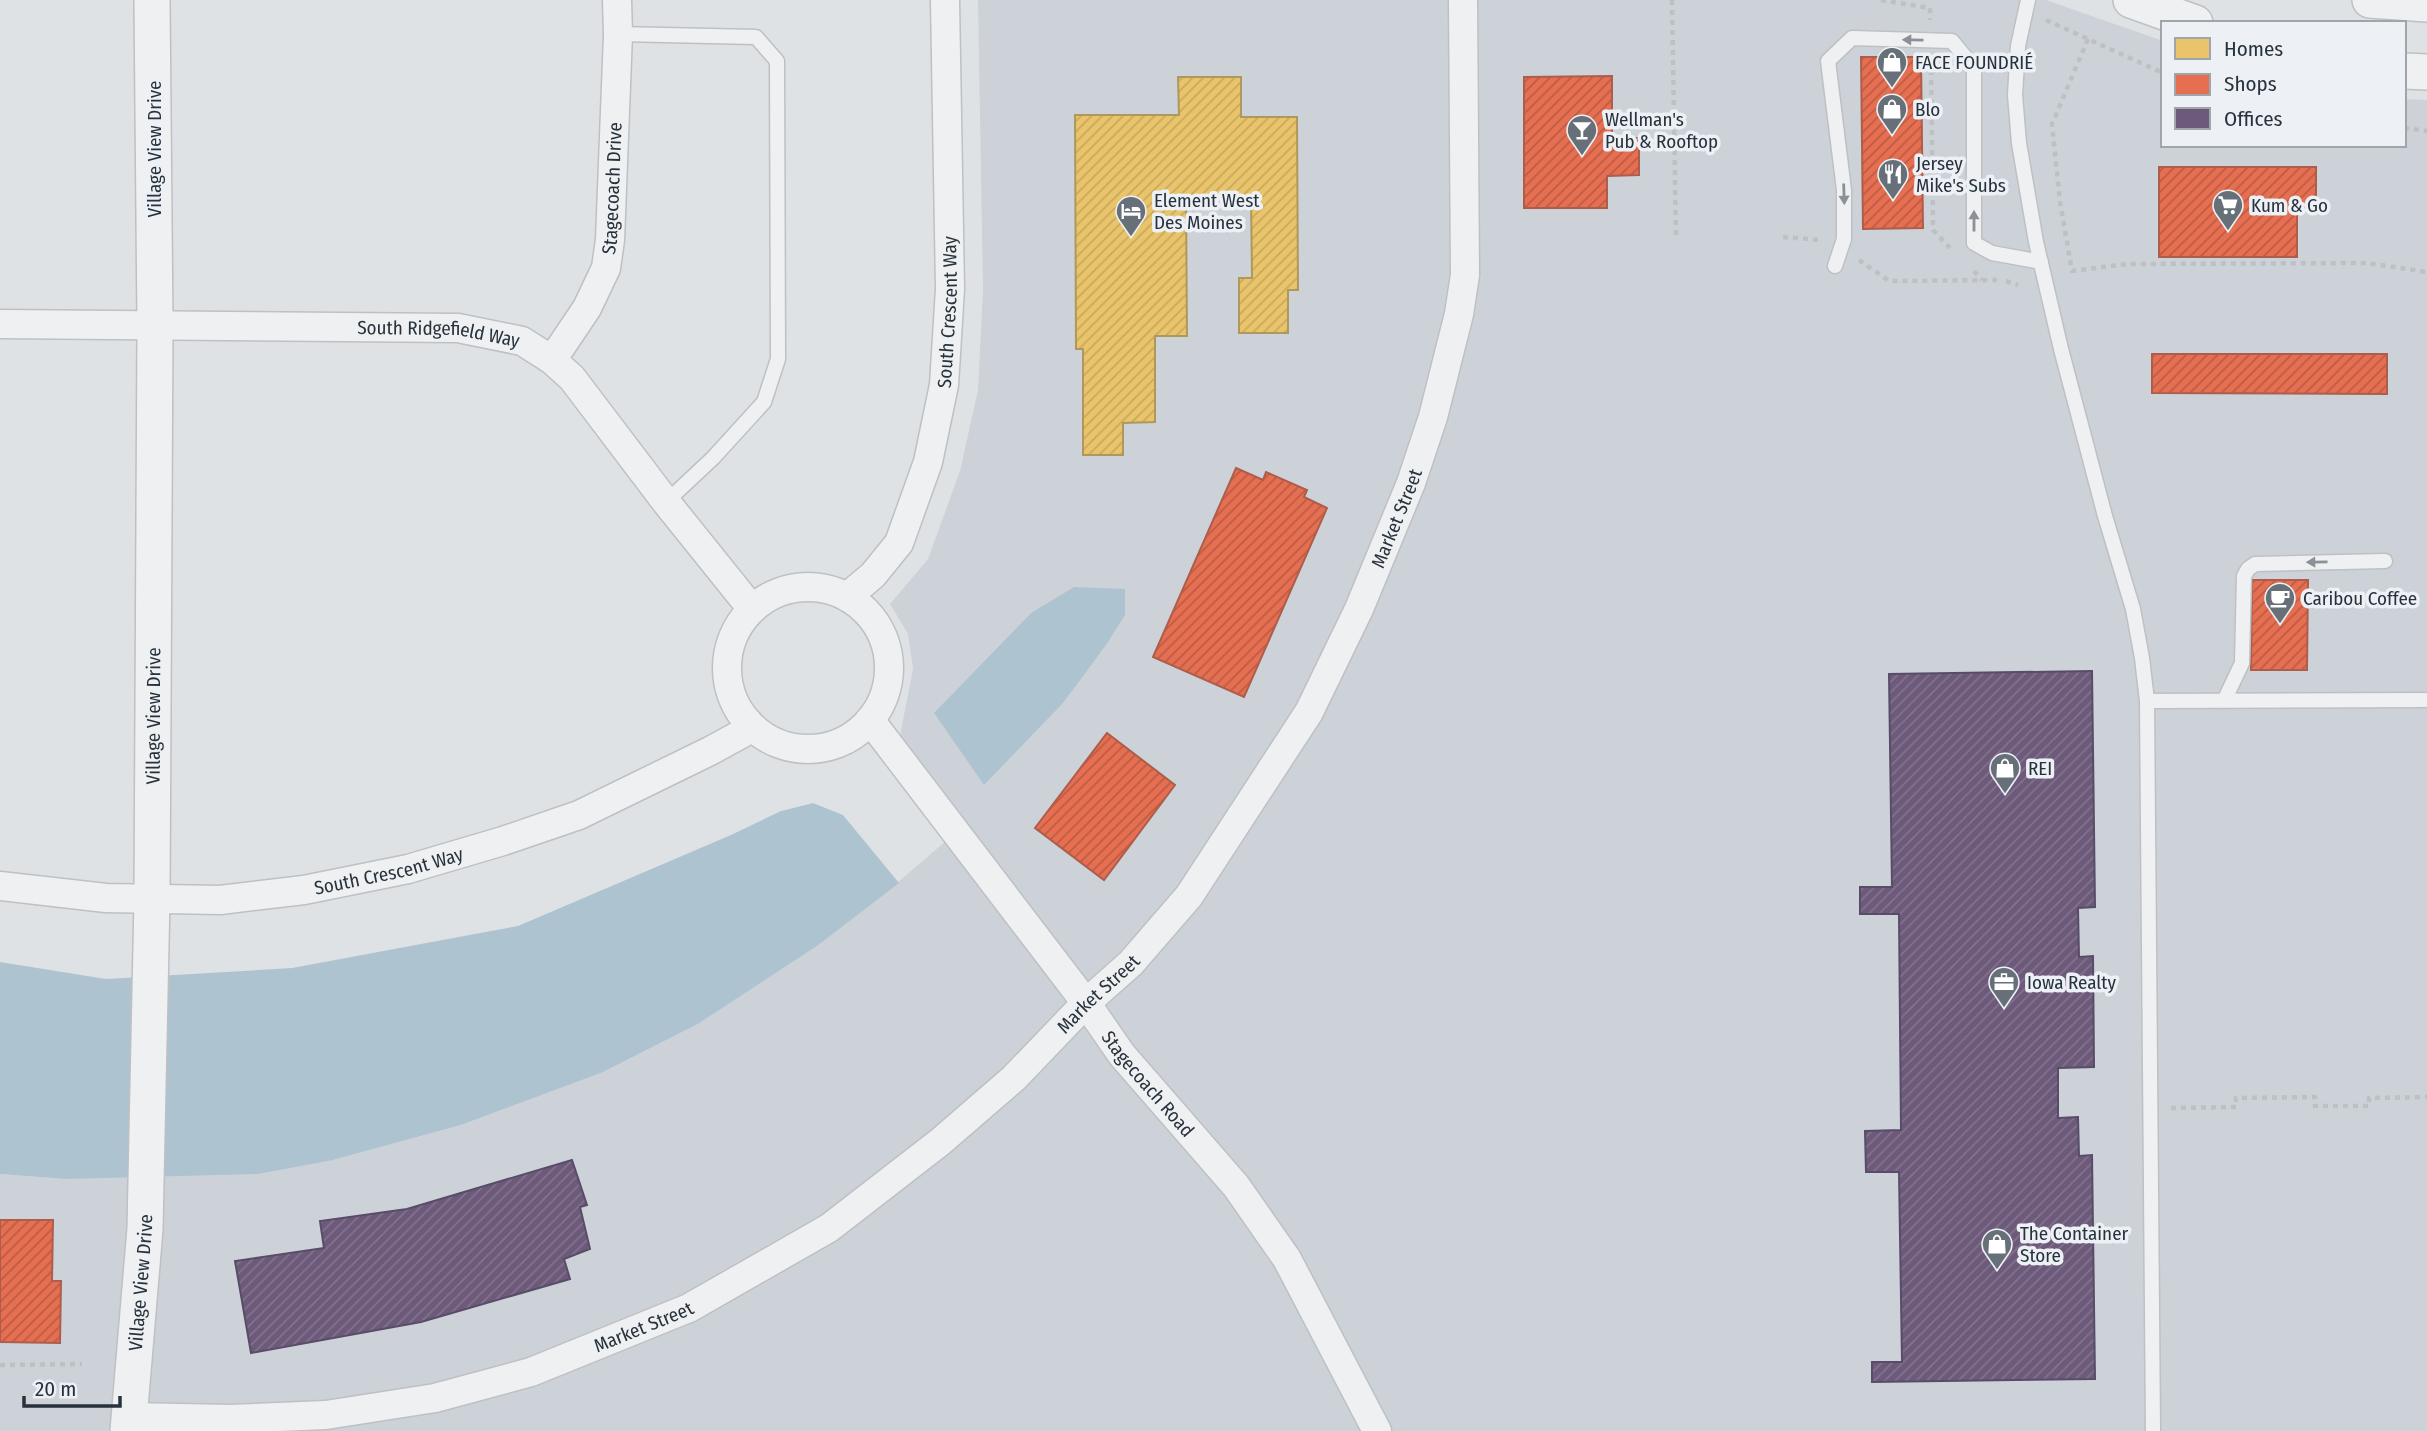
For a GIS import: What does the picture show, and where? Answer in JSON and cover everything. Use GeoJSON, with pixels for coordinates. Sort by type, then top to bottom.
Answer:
{"type":"FeatureCollection","features":[{"type":"Feature","properties":{"kind":"street","name":"Village View Drive"},"geometry":{"type":"LineString","coordinates":[[128,1424],[145,1229],[152,898],[155,326],[152,0]]}},
{"type":"Feature","properties":{"kind":"street","name":"Stagecoach Drive"},"geometry":{"type":"LineString","coordinates":[[552,360],[587,309],[606,268],[610,240],[617,0]]}},
{"type":"Feature","properties":{"kind":"street","name":"South Crescent Way"},"geometry":{"type":"LineString","coordinates":[[847,597],[873,575],[899,543],[928,462],[944,385],[950,289],[945,0]]}},
{"type":"Feature","properties":{"kind":"street","name":"Market Street"},"geometry":{"type":"LineString","coordinates":[[128,1424],[326,1415],[435,1398],[531,1372],[689,1308],[829,1228],[884,1187],[1014,1078],[1086,1003],[1131,963],[1189,896],[1309,712],[1359,610],[1410,483],[1433,417],[1460,314],[1465,275],[1463,0]]}},
{"type":"Feature","properties":{"kind":"street"},"geometry":{"type":"LineString","coordinates":[[2131,0],[2189,21]]}},
{"type":"Feature","properties":{"kind":"street"},"geometry":{"type":"LineString","coordinates":[[2370,0],[2427,4]]}},
{"type":"Feature","properties":{"kind":"street"},"geometry":{"type":"LineString","coordinates":[[2406,71],[2427,72]]}},
{"type":"Feature","properties":{"kind":"street","name":"South Ridgefield Way"},"geometry":{"type":"LineString","coordinates":[[0,324],[458,328],[522,341],[552,360],[576,382],[666,502],[752,609]]}},
{"type":"Feature","properties":{"kind":"street"},"geometry":{"type":"LineString","coordinates":[[821,587],[847,597],[868,614],[885,642],[890,669],[884,696],[870,720],[854,735],[828,747],[800,749],[771,741],[748,723],[729,689],[727,659],[735,631],[752,609],[776,593],[794,588],[821,587]]}},
{"type":"Feature","properties":{"kind":"street","name":"Stagecoach Road"},"geometry":{"type":"LineString","coordinates":[[870,720],[1086,1003],[1122,1055],[1236,1186],[1287,1259],[1377,1431]]}},
{"type":"Feature","properties":{"kind":"street","name":"South Crescent Way"},"geometry":{"type":"LineString","coordinates":[[0,886],[94,897],[220,900],[292,892],[408,869],[579,815],[710,751],[743,733],[748,723]]}},
{"type":"Feature","properties":{"kind":"lane"},"geometry":{"type":"LineString","coordinates":[[2028,0],[2018,46],[2015,95],[2019,143],[2041,262],[2098,490],[2133,609],[2147,701],[2153,1431]]}},
{"type":"Feature","properties":{"kind":"lane"},"geometry":{"type":"LineString","coordinates":[[618,33],[757,37],[777,61],[778,359],[764,402],[713,458],[666,502]]}},
{"type":"Feature","properties":{"kind":"lane"},"geometry":{"type":"LineString","coordinates":[[1835,266],[1844,239],[1844,190],[1828,61],[1852,38],[1952,41],[1974,68],[1973,243],[1992,253],[2041,262]]}},
{"type":"Feature","properties":{"kind":"lane"},"geometry":{"type":"LineString","coordinates":[[2224,701],[2242,663],[2244,576],[2248,569],[2255,564],[2385,561]]}},
{"type":"Feature","properties":{"kind":"lane"},"geometry":{"type":"LineString","coordinates":[[2147,701],[2427,700]]}},
{"type":"Feature","properties":{"kind":"path"},"geometry":{"type":"LineString","coordinates":[[1672,0],[1676,238]]}},
{"type":"Feature","properties":{"kind":"path"},"geometry":{"type":"LineString","coordinates":[[1881,0],[1930,8],[1933,230],[1953,250]]}},
{"type":"Feature","properties":{"kind":"path"},"geometry":{"type":"LineString","coordinates":[[2074,33],[2161,72]]}},
{"type":"Feature","properties":{"kind":"path"},"geometry":{"type":"LineString","coordinates":[[2088,39],[2052,124],[2060,202],[2072,271],[2127,264],[2368,263],[2427,272]]}},
{"type":"Feature","properties":{"kind":"path"},"geometry":{"type":"LineString","coordinates":[[2406,128],[2427,131]]}},
{"type":"Feature","properties":{"kind":"path"},"geometry":{"type":"LineString","coordinates":[[1783,237],[1827,241],[1889,281],[2001,280],[2018,285]]}},
{"type":"Feature","properties":{"kind":"path"},"geometry":{"type":"LineString","coordinates":[[1972,270],[1982,280]]}},
{"type":"Feature","properties":{"kind":"path"},"geometry":{"type":"LineString","coordinates":[[2151,1108],[2236,1107],[2236,1098],[2315,1097],[2315,1106],[2369,1105],[2369,1097],[2427,1097]]}},
{"type":"Feature","properties":{"kind":"path"},"geometry":{"type":"LineString","coordinates":[[0,1365],[82,1364]]}},
{"type":"Feature","properties":{"kind":"shaded area"},"geometry":{"type":"Polygon","coordinates":[[[978,0],[2046,0],[2161,40],[2161,147],[2406,147],[2406,99],[2427,100],[2427,1431],[0,1431],[0,1174],[66,1179],[333,1160],[461,1125],[601,1073],[698,1024],[817,946],[967,823],[900,736],[913,669],[908,634],[890,604],[928,559],[960,471],[978,390],[983,290],[978,0]]]}},
{"type":"Feature","properties":{"kind":"water"},"geometry":{"type":"Polygon","coordinates":[[[1074,587],[1125,589],[1125,615],[1063,703],[984,785],[934,713],[1031,613],[1074,587]]]}},
{"type":"Feature","properties":{"kind":"water"},"geometry":{"type":"Polygon","coordinates":[[[813,803],[843,815],[899,883],[817,946],[698,1024],[601,1073],[461,1125],[333,1160],[258,1174],[66,1179],[0,1174],[0,962],[106,979],[292,968],[518,926],[781,811],[813,803]]]}},
{"type":"Feature","properties":{"kind":"building: Homes","name":"Element West Des Moines"},"geometry":{"type":"Polygon","coordinates":[[[1178,77],[1241,77],[1241,117],[1297,117],[1298,290],[1288,290],[1288,333],[1239,333],[1239,278],[1252,278],[1251,198],[1186,198],[1187,336],[1155,336],[1155,422],[1123,423],[1123,455],[1083,455],[1083,349],[1076,349],[1075,115],[1179,115],[1178,77]]]}},
{"type":"Feature","properties":{"kind":"building: Shops"},"geometry":{"type":"Polygon","coordinates":[[[1861,57],[1921,57],[1923,228],[1863,229],[1861,57]]]}},
{"type":"Feature","properties":{"kind":"building: Shops","name":"Wellman's Pub & Rooftop"},"geometry":{"type":"Polygon","coordinates":[[[1612,76],[1612,138],[1639,138],[1639,175],[1607,176],[1607,208],[1524,208],[1524,77],[1612,76]]]}},
{"type":"Feature","properties":{"kind":"building: Shops","name":"Kum & Go"},"geometry":{"type":"Polygon","coordinates":[[[2159,167],[2316,167],[2316,207],[2297,207],[2297,257],[2159,257],[2159,167]]]}},
{"type":"Feature","properties":{"kind":"building: Shops"},"geometry":{"type":"Polygon","coordinates":[[[2152,354],[2387,354],[2387,394],[2152,393],[2152,354]]]}},
{"type":"Feature","properties":{"kind":"building: Shops"},"geometry":{"type":"Polygon","coordinates":[[[1236,468],[1263,480],[1266,472],[1307,490],[1304,497],[1327,508],[1244,697],[1153,657],[1236,468]]]}},
{"type":"Feature","properties":{"kind":"building: Shops","name":"Caribou Coffee"},"geometry":{"type":"Polygon","coordinates":[[[2252,580],[2308,580],[2307,670],[2251,670],[2252,580]]]}},
{"type":"Feature","properties":{"kind":"building: Shops"},"geometry":{"type":"Polygon","coordinates":[[[1107,733],[1175,785],[1104,880],[1035,828],[1107,733]]]}},
{"type":"Feature","properties":{"kind":"building: Shops"},"geometry":{"type":"Polygon","coordinates":[[[0,1220],[53,1220],[52,1281],[61,1281],[60,1343],[0,1342],[0,1220]]]}},
{"type":"Feature","properties":{"kind":"building: Offices"},"geometry":{"type":"Polygon","coordinates":[[[2092,671],[2095,907],[2078,908],[2079,957],[2093,956],[2094,1067],[2058,1068],[2058,1118],[2078,1117],[2079,1156],[2092,1155],[2095,1379],[1872,1382],[1872,1362],[1902,1362],[1899,1172],[1866,1172],[1865,1131],[1901,1130],[1899,914],[1860,914],[1860,887],[1892,887],[1889,674],[2092,671]]]}},
{"type":"Feature","properties":{"kind":"building: Offices"},"geometry":{"type":"Polygon","coordinates":[[[572,1160],[587,1205],[580,1207],[590,1249],[564,1259],[570,1279],[421,1322],[251,1353],[235,1261],[324,1248],[320,1221],[407,1209],[572,1160]]]}},
{"type":"Feature","properties":{"kind":"place","name":"FACE FOUNDRIÉ"},"geometry":{"type":"Point","coordinates":[1892,89]}},
{"type":"Feature","properties":{"kind":"place","name":"Blo"},"geometry":{"type":"Point","coordinates":[1892,136]}},
{"type":"Feature","properties":{"kind":"place","name":"Wellman's Pub & Rooftop"},"geometry":{"type":"Point","coordinates":[1582,157]}},
{"type":"Feature","properties":{"kind":"place","name":"Jersey Mike's Subs"},"geometry":{"type":"Point","coordinates":[1893,201]}},
{"type":"Feature","properties":{"kind":"place","name":"Kum & Go"},"geometry":{"type":"Point","coordinates":[2228,232]}},
{"type":"Feature","properties":{"kind":"place","name":"Element West Des Moines"},"geometry":{"type":"Point","coordinates":[1131,238]}},
{"type":"Feature","properties":{"kind":"place","name":"Caribou Coffee"},"geometry":{"type":"Point","coordinates":[2280,625]}},
{"type":"Feature","properties":{"kind":"place","name":"REI"},"geometry":{"type":"Point","coordinates":[2005,795]}},
{"type":"Feature","properties":{"kind":"place","name":"Iowa Realty"},"geometry":{"type":"Point","coordinates":[2004,1009]}},
{"type":"Feature","properties":{"kind":"place","name":"The Container Store"},"geometry":{"type":"Point","coordinates":[1997,1271]}}]}
